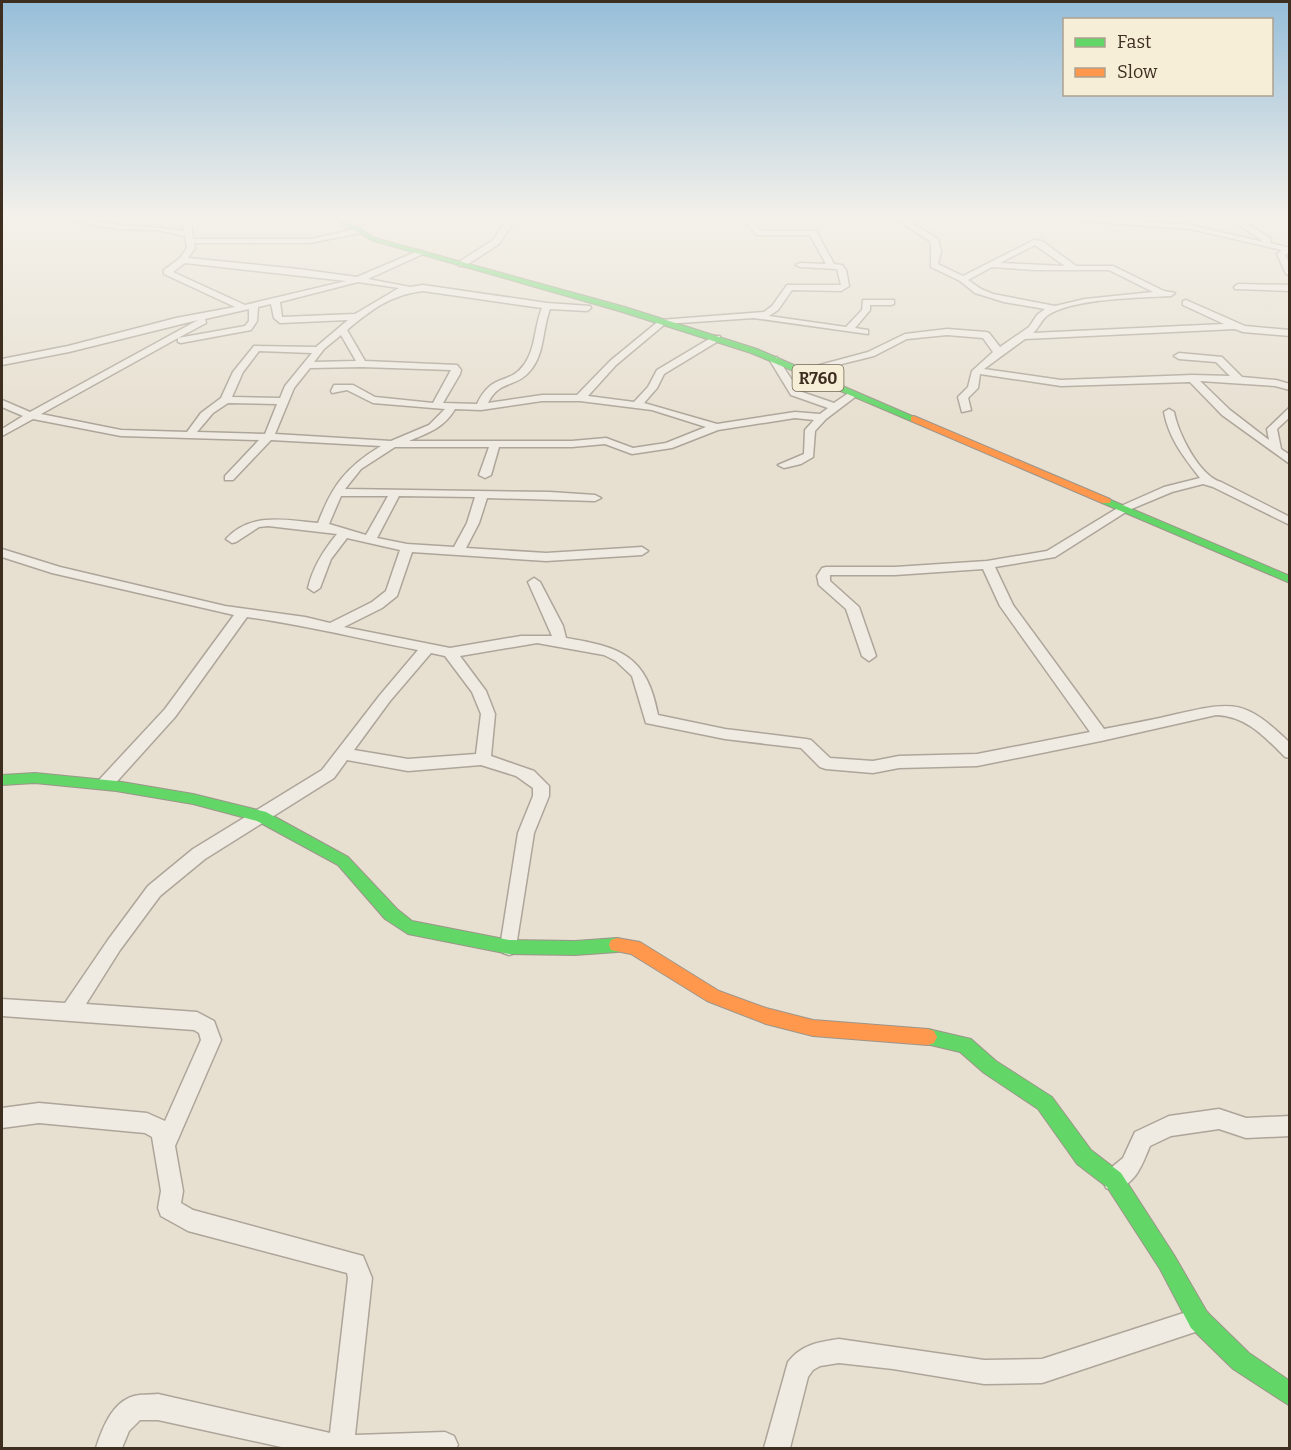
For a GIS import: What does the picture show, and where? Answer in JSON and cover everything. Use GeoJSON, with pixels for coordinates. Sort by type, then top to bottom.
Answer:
{"type":"FeatureCollection","features":[{"type":"Feature","properties":{"kind":"main road","name":"R760"},"geometry":{"type":"LineString","coordinates":[[530,284],[717,338],[774,359],[1290,580]]}},
{"type":"Feature","properties":{"kind":"main road"},"geometry":{"type":"LineString","coordinates":[[2,780],[35,778],[105,784],[193,799],[261,816],[343,861],[391,914],[408,927],[509,947],[624,945],[633,947],[668,967],[713,996],[766,1016],[813,1028],[922,1036],[965,1045],[990,1067],[1045,1103],[1084,1157],[1114,1180],[1167,1262],[1199,1320],[1242,1361],[1290,1395]]}},
{"type":"Feature","properties":{"kind":"street"},"geometry":{"type":"LineString","coordinates":[[157,347],[198,336],[248,328],[254,321],[249,307],[194,284]]}},
{"type":"Feature","properties":{"kind":"street"},"geometry":{"type":"LineString","coordinates":[[2,362],[69,349],[176,321],[249,307],[345,284]]}},
{"type":"Feature","properties":{"kind":"street"},"geometry":{"type":"LineString","coordinates":[[380,284],[547,306],[587,308]]}},
{"type":"Feature","properties":{"kind":"street"},"geometry":{"type":"LineString","coordinates":[[580,398],[613,363],[663,322],[754,316],[770,312],[790,287],[843,288],[843,284]]}},
{"type":"Feature","properties":{"kind":"street"},"geometry":{"type":"LineString","coordinates":[[965,284],[980,292],[1054,308]]}},
{"type":"Feature","properties":{"kind":"street"},"geometry":{"type":"LineString","coordinates":[[966,410],[963,397],[974,388],[973,378],[977,371],[1025,336],[1044,313],[1054,308],[1107,298],[1166,293],[1146,284]]}},
{"type":"Feature","properties":{"kind":"street"},"geometry":{"type":"LineString","coordinates":[[1238,287],[1290,288]]}},
{"type":"Feature","properties":{"kind":"street"},"geometry":{"type":"LineString","coordinates":[[229,478],[269,436],[290,388],[319,350],[378,301],[399,291],[418,288]]}},
{"type":"Feature","properties":{"kind":"street"},"geometry":{"type":"LineString","coordinates":[[275,301],[278,318],[284,320],[359,316]]}},
{"type":"Feature","properties":{"kind":"street"},"geometry":{"type":"LineString","coordinates":[[848,330],[866,310],[866,302],[891,302]]}},
{"type":"Feature","properties":{"kind":"street"},"geometry":{"type":"LineString","coordinates":[[1185,303],[1236,327],[1252,331],[1290,333]]}},
{"type":"Feature","properties":{"kind":"street"},"geometry":{"type":"LineString","coordinates":[[481,407],[494,386],[521,376],[527,368],[535,355],[539,329],[547,306]]}},
{"type":"Feature","properties":{"kind":"street"},"geometry":{"type":"LineString","coordinates":[[2,433],[105,373],[157,347],[212,315]]}},
{"type":"Feature","properties":{"kind":"street"},"geometry":{"type":"LineString","coordinates":[[754,316],[865,332]]}},
{"type":"Feature","properties":{"kind":"street"},"geometry":{"type":"LineString","coordinates":[[1025,336],[1236,327]]}},
{"type":"Feature","properties":{"kind":"street"},"geometry":{"type":"LineString","coordinates":[[342,330],[362,364]]}},
{"type":"Feature","properties":{"kind":"street"},"geometry":{"type":"LineString","coordinates":[[804,372],[872,354],[891,346],[904,337],[946,332],[986,335],[990,337],[999,353]]}},
{"type":"Feature","properties":{"kind":"street"},"geometry":{"type":"LineString","coordinates":[[637,405],[652,388],[660,372],[717,338]]}},
{"type":"Feature","properties":{"kind":"street"},"geometry":{"type":"LineString","coordinates":[[226,400],[226,392],[257,348],[319,350]]}},
{"type":"Feature","properties":{"kind":"street"},"geometry":{"type":"LineString","coordinates":[[1179,356],[1219,359],[1239,380]]}},
{"type":"Feature","properties":{"kind":"street"},"geometry":{"type":"LineString","coordinates":[[774,359],[795,393],[835,407]]}},
{"type":"Feature","properties":{"kind":"street"},"geometry":{"type":"LineString","coordinates":[[307,365],[454,367],[455,374],[436,406]]}},
{"type":"Feature","properties":{"kind":"street"},"geometry":{"type":"LineString","coordinates":[[977,371],[1067,383],[1192,378],[1239,380],[1289,387]]}},
{"type":"Feature","properties":{"kind":"street"},"geometry":{"type":"LineString","coordinates":[[1192,378],[1207,397],[1238,425],[1290,461]]}},
{"type":"Feature","properties":{"kind":"street"},"geometry":{"type":"LineString","coordinates":[[336,391],[338,387],[345,386],[373,400],[451,407],[481,407],[542,398],[580,398],[665,410],[716,427]]}},
{"type":"Feature","properties":{"kind":"street"},"geometry":{"type":"LineString","coordinates":[[784,465],[797,462],[809,454],[809,430],[822,417],[854,394]]}},
{"type":"Feature","properties":{"kind":"street"},"geometry":{"type":"LineString","coordinates":[[189,436],[202,417],[226,400],[284,401]]}},
{"type":"Feature","properties":{"kind":"street"},"geometry":{"type":"LineString","coordinates":[[2,403],[16,411],[33,416],[121,433],[269,436],[392,444],[572,444],[606,441],[632,451],[668,446],[716,427],[795,415],[822,417]]}},
{"type":"Feature","properties":{"kind":"street"},"geometry":{"type":"LineString","coordinates":[[322,527],[336,492],[354,471],[392,444],[437,425],[447,416],[451,407]]}},
{"type":"Feature","properties":{"kind":"street"},"geometry":{"type":"LineString","coordinates":[[1169,412],[1170,424],[1179,446],[1208,481],[1290,522]]}},
{"type":"Feature","properties":{"kind":"street"},"geometry":{"type":"LineString","coordinates":[[1276,450],[1272,429],[1289,412]]}},
{"type":"Feature","properties":{"kind":"street"},"geometry":{"type":"LineString","coordinates":[[485,475],[495,444]]}},
{"type":"Feature","properties":{"kind":"street"},"geometry":{"type":"LineString","coordinates":[[869,656],[852,607],[824,582],[823,576],[826,571],[840,569],[895,571],[987,565],[1051,554],[1125,508],[1168,489],[1208,481]]}},
{"type":"Feature","properties":{"kind":"street"},"geometry":{"type":"LineString","coordinates":[[336,492],[595,498]]}},
{"type":"Feature","properties":{"kind":"street"},"geometry":{"type":"LineString","coordinates":[[369,540],[379,526],[395,493]]}},
{"type":"Feature","properties":{"kind":"street"},"geometry":{"type":"LineString","coordinates":[[457,553],[473,523],[482,495]]}},
{"type":"Feature","properties":{"kind":"street"},"geometry":{"type":"LineString","coordinates":[[232,539],[256,524],[268,522],[322,527],[407,548],[457,553],[546,557],[642,551]]}},
{"type":"Feature","properties":{"kind":"street"},"geometry":{"type":"LineString","coordinates":[[314,588],[320,563],[344,533]]}},
{"type":"Feature","properties":{"kind":"street"},"geometry":{"type":"LineString","coordinates":[[331,628],[377,605],[392,593],[407,548]]}},
{"type":"Feature","properties":{"kind":"street"},"geometry":{"type":"LineString","coordinates":[[2,553],[56,570],[243,613],[305,621],[426,650],[462,652],[531,639],[560,641],[616,653],[631,664],[645,687],[651,719],[725,734],[806,744],[826,763],[873,767],[899,762],[977,760],[1180,719],[1205,710],[1227,708],[1241,711],[1258,723],[1290,753]]}},
{"type":"Feature","properties":{"kind":"street"},"geometry":{"type":"LineString","coordinates":[[987,565],[1007,606],[1101,736]]}},
{"type":"Feature","properties":{"kind":"street"},"geometry":{"type":"LineString","coordinates":[[534,582],[556,626],[560,641]]}},
{"type":"Feature","properties":{"kind":"street"},"geometry":{"type":"LineString","coordinates":[[105,784],[170,713],[243,613]]}},
{"type":"Feature","properties":{"kind":"street"},"geometry":{"type":"LineString","coordinates":[[70,1012],[114,945],[154,891],[199,854],[328,774],[385,698],[426,650]]}},
{"type":"Feature","properties":{"kind":"street"},"geometry":{"type":"LineString","coordinates":[[450,652],[479,691],[488,714],[483,759]]}},
{"type":"Feature","properties":{"kind":"street"},"geometry":{"type":"LineString","coordinates":[[344,754],[408,765],[483,759],[491,764],[529,774],[541,786],[541,796],[526,833],[509,947]]}},
{"type":"Feature","properties":{"kind":"street"},"geometry":{"type":"LineString","coordinates":[[2,1007],[197,1021],[207,1027],[211,1040],[165,1145]]}},
{"type":"Feature","properties":{"kind":"street"},"geometry":{"type":"LineString","coordinates":[[2,1118],[39,1113],[147,1124],[162,1131],[172,1191],[169,1208],[188,1220],[355,1264],[360,1278],[341,1448]]}},
{"type":"Feature","properties":{"kind":"street"},"geometry":{"type":"LineString","coordinates":[[1114,1180],[1131,1166],[1142,1139],[1169,1126],[1219,1119],[1246,1128],[1290,1126]]}},
{"type":"Feature","properties":{"kind":"street"},"geometry":{"type":"LineString","coordinates":[[777,1449],[797,1371],[804,1361],[817,1354],[839,1351],[984,1372],[1042,1371],[1199,1320]]}},
{"type":"Feature","properties":{"kind":"street"},"geometry":{"type":"LineString","coordinates":[[109,1449],[120,1422],[135,1408],[158,1407],[341,1448],[445,1445]]}},
{"type":"Feature","properties":{"kind":"traffic: fast"},"geometry":{"type":"LineString","coordinates":[[532,284],[622,309],[754,351],[914,419]]}},
{"type":"Feature","properties":{"kind":"traffic: fast"},"geometry":{"type":"LineString","coordinates":[[1106,501],[1290,580]]}},
{"type":"Feature","properties":{"kind":"traffic: fast"},"geometry":{"type":"LineString","coordinates":[[2,780],[35,778],[116,786],[193,799],[261,816],[343,861],[391,914],[408,927],[509,947],[575,948],[617,945]]}},
{"type":"Feature","properties":{"kind":"traffic: fast"},"geometry":{"type":"LineString","coordinates":[[928,1037],[965,1045],[990,1067],[1045,1103],[1084,1157],[1114,1180],[1167,1262],[1199,1320],[1241,1361],[1290,1395]]}},
{"type":"Feature","properties":{"kind":"traffic: slow"},"geometry":{"type":"LineString","coordinates":[[914,419],[1106,501]]}},
{"type":"Feature","properties":{"kind":"traffic: slow"},"geometry":{"type":"LineString","coordinates":[[617,945],[634,947],[713,996],[766,1016],[813,1028],[928,1037]]}}]}
